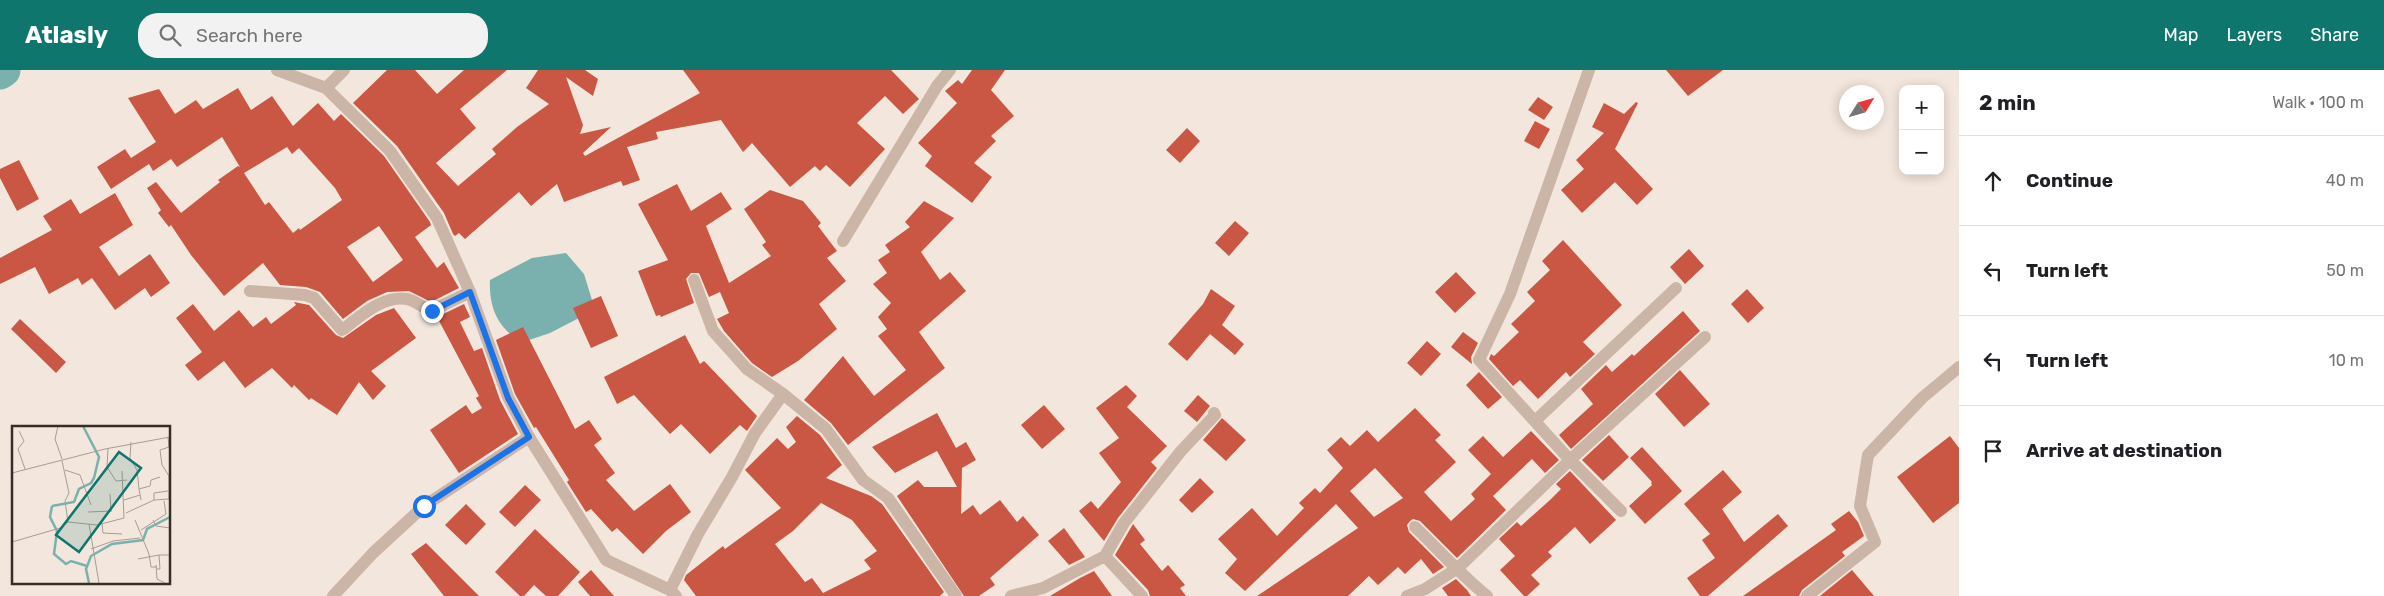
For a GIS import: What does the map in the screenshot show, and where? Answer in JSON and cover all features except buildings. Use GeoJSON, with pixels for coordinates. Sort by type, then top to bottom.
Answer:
{"type":"FeatureCollection","features":[{"type":"Feature","properties":{"kind":"street"},"geometry":{"type":"LineString","coordinates":[[277,70],[326,88],[390,151],[437,218],[470,292],[508,398],[529,437],[606,560],[673,593],[698,534],[732,477],[755,433],[783,394]]}},
{"type":"Feature","properties":{"kind":"street"},"geometry":{"type":"LineString","coordinates":[[326,88],[344,70]]}},
{"type":"Feature","properties":{"kind":"street"},"geometry":{"type":"LineString","coordinates":[[843,241],[937,86],[950,70]]}},
{"type":"Feature","properties":{"kind":"street"},"geometry":{"type":"LineString","coordinates":[[1590,70],[1547,196],[1510,294],[1479,360],[1570,460],[1621,511]]}},
{"type":"Feature","properties":{"kind":"street"},"geometry":{"type":"LineString","coordinates":[[694,280],[713,331],[747,369],[783,394],[826,429],[863,480],[888,498],[956,596]]}},
{"type":"Feature","properties":{"kind":"street"},"geometry":{"type":"LineString","coordinates":[[1535,421],[1676,288]]}},
{"type":"Feature","properties":{"kind":"street"},"geometry":{"type":"LineString","coordinates":[[250,290],[305,295],[314,298],[342,330],[372,308],[391,300],[409,299],[420,307],[432,311],[470,292]]}},
{"type":"Feature","properties":{"kind":"street"},"geometry":{"type":"LineString","coordinates":[[1407,596],[1425,589],[1458,568],[1570,460],[1705,337]]}},
{"type":"Feature","properties":{"kind":"street"},"geometry":{"type":"LineString","coordinates":[[1808,596],[1875,542],[1860,506],[1868,455],[1922,398],[1959,367]]}},
{"type":"Feature","properties":{"kind":"street"},"geometry":{"type":"LineString","coordinates":[[1011,596],[1043,588],[1105,556],[1124,523],[1181,451],[1214,414]]}},
{"type":"Feature","properties":{"kind":"street"},"geometry":{"type":"LineString","coordinates":[[333,596],[373,553],[424,506],[529,437]]}},
{"type":"Feature","properties":{"kind":"street"},"geometry":{"type":"LineString","coordinates":[[1415,527],[1458,568],[1465,579],[1486,596]]}},
{"type":"Feature","properties":{"kind":"street"},"geometry":{"type":"LineString","coordinates":[[1105,556],[1142,596]]}},
{"type":"Feature","properties":{"kind":"water"},"geometry":{"type":"Polygon","coordinates":[[[566,253],[584,274],[592,300],[581,317],[550,333],[526,341],[510,333],[495,314],[491,301],[490,280],[532,258],[566,253]]]}},
{"type":"Feature","properties":{"kind":"route"},"geometry":{"type":"LineString","coordinates":[[424,506],[529,437],[508,398],[470,292],[432,311]]}}]}
